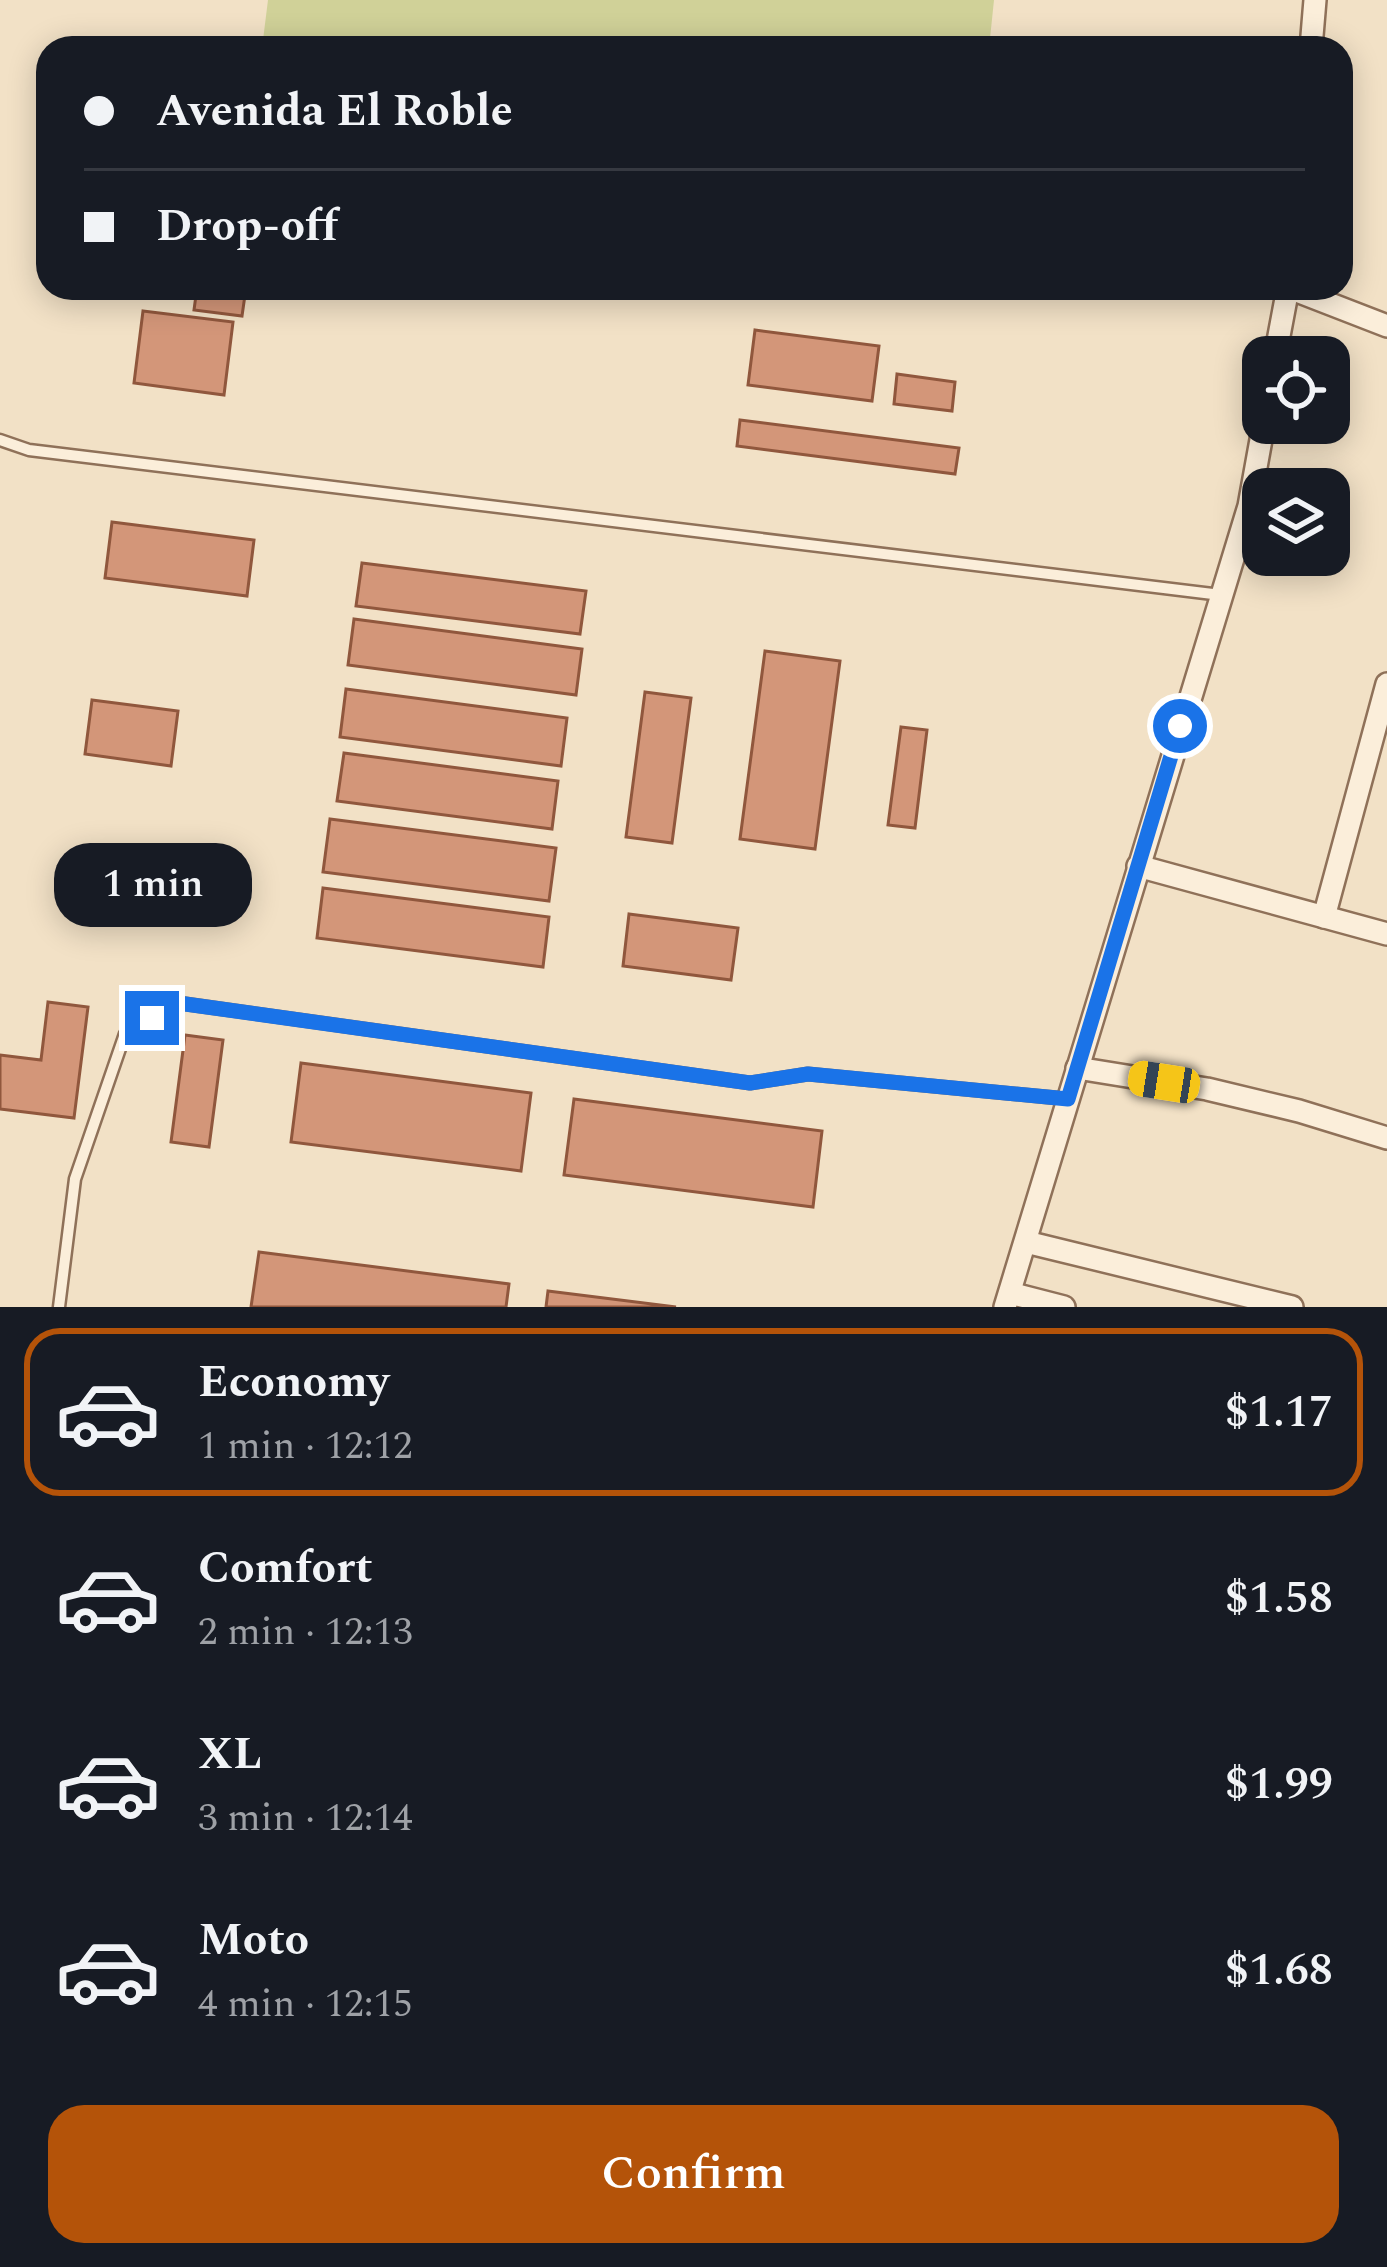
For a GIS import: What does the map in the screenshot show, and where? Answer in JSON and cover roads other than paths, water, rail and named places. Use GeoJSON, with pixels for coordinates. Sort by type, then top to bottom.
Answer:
{"type":"FeatureCollection","features":[{"type":"Feature","properties":{"kind":"street"},"geometry":{"type":"LineString","coordinates":[[1312,36],[1315,0]]}},
{"type":"Feature","properties":{"kind":"street"},"geometry":{"type":"LineString","coordinates":[[1279,336],[1286,300]]}},
{"type":"Feature","properties":{"kind":"street"},"geometry":{"type":"LineString","coordinates":[[1319,300],[1387,326]]}},
{"type":"Feature","properties":{"kind":"street"},"geometry":{"type":"LineString","coordinates":[[1064,1307],[1007,1300],[1249,506],[1260,444]]}},
{"type":"Feature","properties":{"kind":"street"},"geometry":{"type":"LineString","coordinates":[[1324,917],[1387,684]]}},
{"type":"Feature","properties":{"kind":"street"},"geometry":{"type":"LineString","coordinates":[[1138,866],[1387,934]]}},
{"type":"Feature","properties":{"kind":"street"},"geometry":{"type":"LineString","coordinates":[[1077,1068],[1207,1089],[1387,1138]]}},
{"type":"Feature","properties":{"kind":"street"},"geometry":{"type":"LineString","coordinates":[[1026,1242],[1292,1307]]}},
{"type":"Feature","properties":{"kind":"lane"},"geometry":{"type":"LineString","coordinates":[[0,440],[28,450],[1221,595]]}},
{"type":"Feature","properties":{"kind":"lane"},"geometry":{"type":"LineString","coordinates":[[58,1307],[75,1179],[125,1034],[178,1003],[750,1083],[808,1074],[1068,1099]]}}]}
